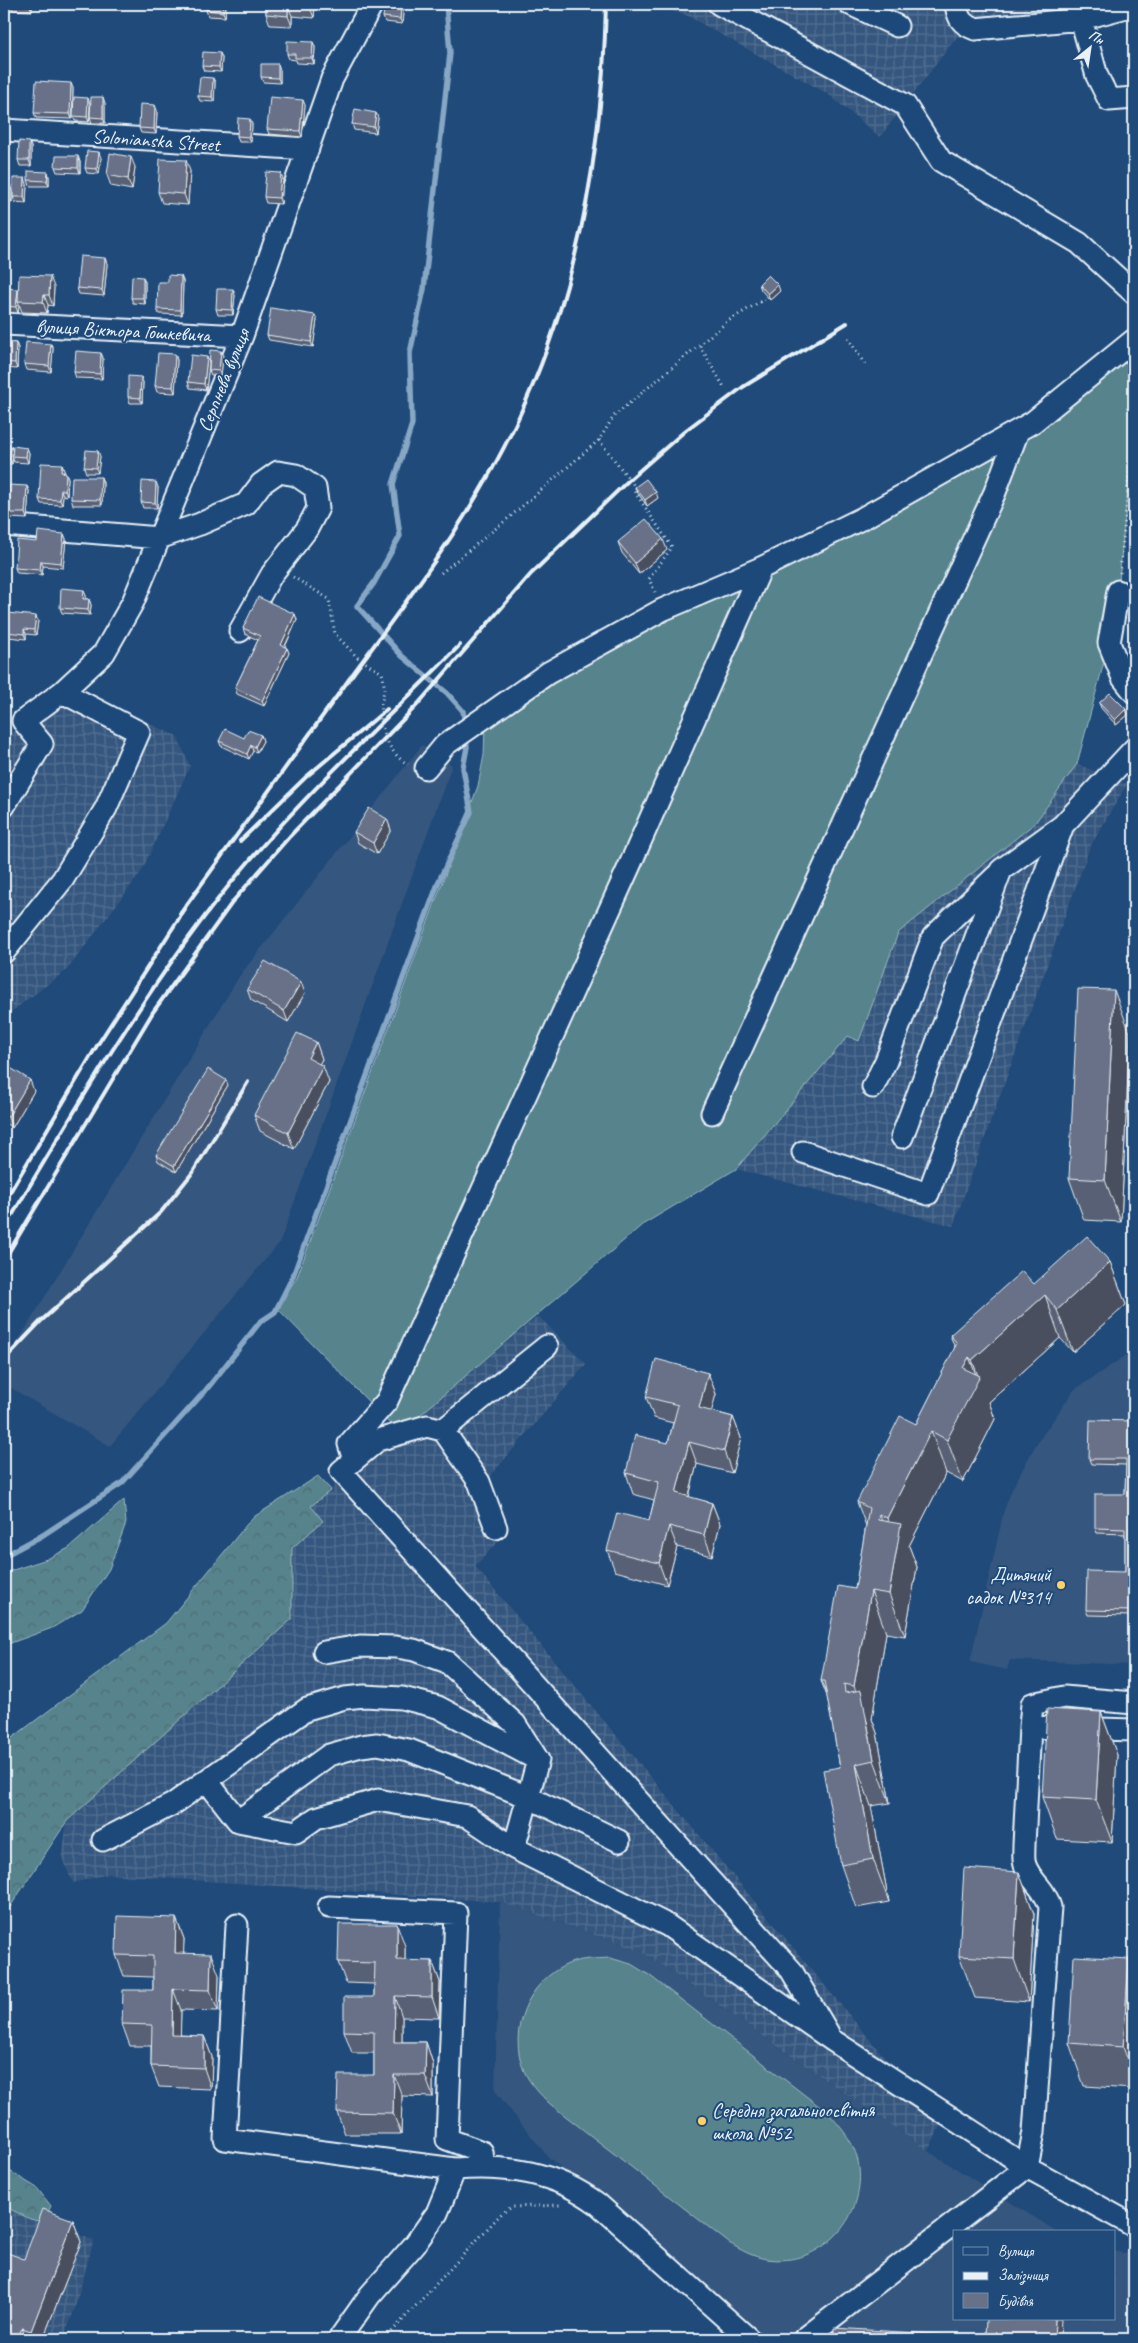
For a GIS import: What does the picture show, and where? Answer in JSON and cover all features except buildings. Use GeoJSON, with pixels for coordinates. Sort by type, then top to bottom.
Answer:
{"type":"FeatureCollection","features":[{"type":"Feature","properties":{"kind":"street","name":"Серпнева вулиця"},"geometry":{"type":"LineString","coordinates":[[13,721],[62,692],[104,653],[133,602],[242,336],[332,79],[372,4]]}},
{"type":"Feature","properties":{"kind":"street"},"geometry":{"type":"LineString","coordinates":[[719,4],[905,105],[940,161],[1079,243],[1134,293]]}},
{"type":"Feature","properties":{"kind":"street"},"geometry":{"type":"LineString","coordinates":[[850,4],[896,26]]}},
{"type":"Feature","properties":{"kind":"street"},"geometry":{"type":"LineString","coordinates":[[956,4],[958,18],[966,26],[975,29],[1081,19],[1134,5]]}},
{"type":"Feature","properties":{"kind":"street"},"geometry":{"type":"LineString","coordinates":[[1081,19],[1096,76],[1109,100],[1134,98]]}},
{"type":"Feature","properties":{"kind":"street","name":"Solonianska Street"},"geometry":{"type":"LineString","coordinates":[[4,130],[308,149]]}},
{"type":"Feature","properties":{"kind":"street","name":"вулиця Віктора Гошкевича"},"geometry":{"type":"LineString","coordinates":[[4,324],[242,336]]}},
{"type":"Feature","properties":{"kind":"street"},"geometry":{"type":"LineString","coordinates":[[426,768],[445,745],[486,714],[548,673],[662,610],[761,568],[862,518],[1034,422],[1134,340]]}},
{"type":"Feature","properties":{"kind":"street"},"geometry":{"type":"LineString","coordinates":[[712,1113],[995,492],[1018,431]]}},
{"type":"Feature","properties":{"kind":"street"},"geometry":{"type":"LineString","coordinates":[[4,525],[159,538],[200,524],[246,504],[261,484],[278,472],[296,475],[315,488],[318,508],[307,528],[279,565],[240,631]]}},
{"type":"Feature","properties":{"kind":"street"},"geometry":{"type":"LineString","coordinates":[[354,1460],[349,1444],[387,1402],[629,867],[761,568]]}},
{"type":"Feature","properties":{"kind":"street"},"geometry":{"type":"LineString","coordinates":[[1118,591],[1108,643],[1123,678],[1134,692]]}},
{"type":"Feature","properties":{"kind":"street"},"geometry":{"type":"LineString","coordinates":[[4,952],[63,879],[106,808],[138,732],[62,692]]}},
{"type":"Feature","properties":{"kind":"street"},"geometry":{"type":"LineString","coordinates":[[4,806],[42,744],[13,721]]}},
{"type":"Feature","properties":{"kind":"street"},"geometry":{"type":"LineString","coordinates":[[873,1088],[886,1061],[933,937],[1001,870],[1063,824],[1134,750]]}},
{"type":"Feature","properties":{"kind":"street"},"geometry":{"type":"LineString","coordinates":[[803,1152],[928,1194],[1063,824]]}},
{"type":"Feature","properties":{"kind":"street"},"geometry":{"type":"LineString","coordinates":[[902,1138],[1001,870]]}},
{"type":"Feature","properties":{"kind":"street"},"geometry":{"type":"LineString","coordinates":[[444,1430],[548,1346]]}},
{"type":"Feature","properties":{"kind":"street"},"geometry":{"type":"LineString","coordinates":[[496,1528],[479,1482],[444,1430],[427,1426],[378,1440],[341,1471],[791,1970],[832,2040]]}},
{"type":"Feature","properties":{"kind":"street"},"geometry":{"type":"LineString","coordinates":[[324,1652],[360,1646],[396,1647],[414,1650],[448,1662],[516,1724],[538,1760],[514,1848]]}},
{"type":"Feature","properties":{"kind":"street"},"geometry":{"type":"LineString","coordinates":[[103,1840],[173,1804],[307,1709],[326,1702],[364,1696],[402,1698],[438,1707],[538,1760]]}},
{"type":"Feature","properties":{"kind":"street"},"geometry":{"type":"LineString","coordinates":[[804,2339],[1027,2167],[1034,2132],[1050,1907],[1047,1894],[1029,1874],[1024,1863],[1032,1704],[1064,1697],[1134,1703]]}},
{"type":"Feature","properties":{"kind":"street"},"geometry":{"type":"LineString","coordinates":[[1030,1726],[1134,1730]]}},
{"type":"Feature","properties":{"kind":"street"},"geometry":{"type":"LineString","coordinates":[[238,1821],[314,1764],[329,1755],[361,1746],[393,1746],[410,1750],[528,1797],[619,1841]]}},
{"type":"Feature","properties":{"kind":"street"},"geometry":{"type":"LineString","coordinates":[[208,1781],[238,1821],[296,1832],[316,1818],[378,1800],[467,1816],[514,1848],[667,1925],[832,2040],[1027,2167],[1134,2226]]}},
{"type":"Feature","properties":{"kind":"street"},"geometry":{"type":"LineString","coordinates":[[329,1907],[456,1913],[447,2139],[482,2152],[484,2167]]}},
{"type":"Feature","properties":{"kind":"street"},"geometry":{"type":"LineString","coordinates":[[237,1926],[224,2139],[455,2170],[484,2167],[557,2179],[579,2190],[598,2204],[749,2339]]}},
{"type":"Feature","properties":{"kind":"street"},"geometry":{"type":"LineString","coordinates":[[339,2339],[370,2294],[415,2244],[437,2213],[455,2170]]}},
{"type":"Feature","properties":{"kind":"path"},"geometry":{"type":"LineString","coordinates":[[441,573],[599,440],[614,416],[728,321],[768,297]]}},
{"type":"Feature","properties":{"kind":"path"},"geometry":{"type":"LineString","coordinates":[[848,338],[866,366]]}},
{"type":"Feature","properties":{"kind":"path"},"geometry":{"type":"LineString","coordinates":[[700,346],[724,387]]}},
{"type":"Feature","properties":{"kind":"path"},"geometry":{"type":"LineString","coordinates":[[1118,591],[1134,421]]}},
{"type":"Feature","properties":{"kind":"path"},"geometry":{"type":"LineString","coordinates":[[599,440],[630,479],[636,488],[634,491],[672,547],[649,579],[662,610]]}},
{"type":"Feature","properties":{"kind":"path"},"geometry":{"type":"LineString","coordinates":[[279,565],[297,581],[318,590],[329,599],[335,634],[358,658],[382,673],[385,686],[381,707],[384,732],[394,753],[402,762],[414,768],[426,768]]}},
{"type":"Feature","properties":{"kind":"path"},"geometry":{"type":"LineString","coordinates":[[386,2339],[502,2213],[512,2207],[598,2204]]}},
{"type":"Feature","properties":{"kind":"shaded area"},"geometry":{"type":"Polygon","coordinates":[[[639,4],[1127,4],[1129,19],[1074,29],[957,37],[880,137],[828,94],[684,14],[639,4]]]}},
{"type":"Feature","properties":{"kind":"shaded area"},"geometry":{"type":"Polygon","coordinates":[[[59,683],[177,736],[190,766],[142,871],[67,970],[4,1017],[4,732],[22,732],[59,683]]]}},
{"type":"Feature","properties":{"kind":"shaded area"},"geometry":{"type":"Polygon","coordinates":[[[422,745],[452,765],[280,1242],[110,1446],[4,1384],[4,1364],[240,975],[422,745]]]}},
{"type":"Feature","properties":{"kind":"shaded area"},"geometry":{"type":"Polygon","coordinates":[[[1077,764],[1127,784],[1090,847],[953,1226],[736,1169],[849,1035],[859,1041],[898,933],[1035,823],[1077,764]]]}},
{"type":"Feature","properties":{"kind":"shaded area"},"geometry":{"type":"Polygon","coordinates":[[[538,1316],[586,1364],[487,1480],[506,1534],[475,1566],[941,2125],[928,2151],[641,1951],[500,1902],[108,1874],[73,1883],[62,1859],[67,1821],[292,1619],[292,1548],[322,1521],[311,1506],[538,1316]]]}},
{"type":"Feature","properties":{"kind":"shaded area","name":"Дитячий садок №314"},"geometry":{"type":"Polygon","coordinates":[[[1134,1350],[1134,1665],[1010,1660],[1007,1670],[970,1662],[1004,1510],[1012,1489],[1035,1446],[1074,1390],[1134,1350]]]}},
{"type":"Feature","properties":{"kind":"shaded area","name":"Середня загальноосвітня школа №52"},"geometry":{"type":"Polygon","coordinates":[[[500,1902],[641,1951],[928,2151],[1055,2230],[953,2230],[953,2320],[1116,2320],[1116,2251],[1134,2255],[1134,2339],[763,2339],[548,2157],[495,2091],[500,1902]]]}},
{"type":"Feature","properties":{"kind":"shaded area"},"geometry":{"type":"Polygon","coordinates":[[[4,2206],[30,2219],[94,2240],[73,2314],[63,2339],[4,2339],[4,2206]]]}},
{"type":"Feature","properties":{"kind":"green space"},"geometry":{"type":"Polygon","coordinates":[[[1134,340],[1134,421],[1118,591],[1109,643],[1077,764],[1035,823],[898,933],[859,1041],[848,1036],[736,1169],[642,1225],[399,1433],[277,1308],[297,1277],[478,786],[484,755],[485,726],[548,673],[1018,431],[1134,340]]]}},
{"type":"Feature","properties":{"kind":"green space"},"geometry":{"type":"Polygon","coordinates":[[[318,1476],[331,1490],[311,1506],[323,1521],[292,1548],[292,1619],[67,1821],[4,1916],[4,1744],[166,1623],[252,1518],[318,1476]]]}},
{"type":"Feature","properties":{"kind":"green space"},"geometry":{"type":"Polygon","coordinates":[[[124,1500],[126,1523],[109,1569],[82,1610],[52,1628],[8,1644],[4,1652],[4,1573],[47,1559],[69,1548],[124,1500]]]}},
{"type":"Feature","properties":{"kind":"green space"},"geometry":{"type":"Polygon","coordinates":[[[610,1958],[631,1964],[649,1975],[828,2113],[844,2132],[858,2160],[859,2187],[855,2205],[847,2222],[835,2236],[821,2247],[805,2255],[786,2260],[762,2258],[729,2243],[550,2104],[532,2085],[526,2076],[519,2055],[518,2039],[520,2024],[532,1995],[542,1982],[568,1964],[583,1960],[610,1958]]]}},
{"type":"Feature","properties":{"kind":"green space"},"geometry":{"type":"Polygon","coordinates":[[[4,2156],[8,2170],[37,2188],[51,2206],[43,2222],[30,2219],[4,2206],[4,2156]]]}},
{"type":"Feature","properties":{"kind":"waterway"},"geometry":{"type":"LineString","coordinates":[[446,4],[450,53],[424,289],[410,353],[412,424],[393,484],[400,536],[374,583],[357,606],[402,656],[447,693],[463,711],[465,726]]}},
{"type":"Feature","properties":{"kind":"waterway"},"geometry":{"type":"LineString","coordinates":[[4,1556],[43,1535],[122,1483],[206,1390],[260,1322],[275,1312],[293,1276],[439,881],[471,812],[463,768],[467,747],[466,735]]}},
{"type":"Feature","properties":{"kind":"railway"},"geometry":{"type":"LineString","coordinates":[[180,914],[426,574],[490,473],[526,401],[545,354],[561,306],[586,207],[600,106],[606,4]]}},
{"type":"Feature","properties":{"kind":"railway"},"geometry":{"type":"LineString","coordinates":[[4,1260],[153,1012],[234,900],[290,836],[418,704],[531,574],[630,479],[686,430],[743,387],[847,323]]}},
{"type":"Feature","properties":{"kind":"railway"},"geometry":{"type":"LineString","coordinates":[[4,1229],[134,1016],[222,894],[307,797],[460,645]]}},
{"type":"Feature","properties":{"kind":"railway"},"geometry":{"type":"LineString","coordinates":[[240,841],[306,777],[387,709]]}},
{"type":"Feature","properties":{"kind":"railway"},"geometry":{"type":"LineString","coordinates":[[4,1202],[98,1044],[185,909]]}},
{"type":"Feature","properties":{"kind":"railway"},"geometry":{"type":"LineString","coordinates":[[4,1360],[40,1322],[161,1212],[193,1172],[248,1082]]}},
{"type":"Feature","properties":{"kind":"place","name":"Дитячий садок №314"},"geometry":{"type":"Point","coordinates":[1061,1585]}},
{"type":"Feature","properties":{"kind":"place","name":"Середня загальноосвітня школа №52"},"geometry":{"type":"Point","coordinates":[702,2121]}}]}
